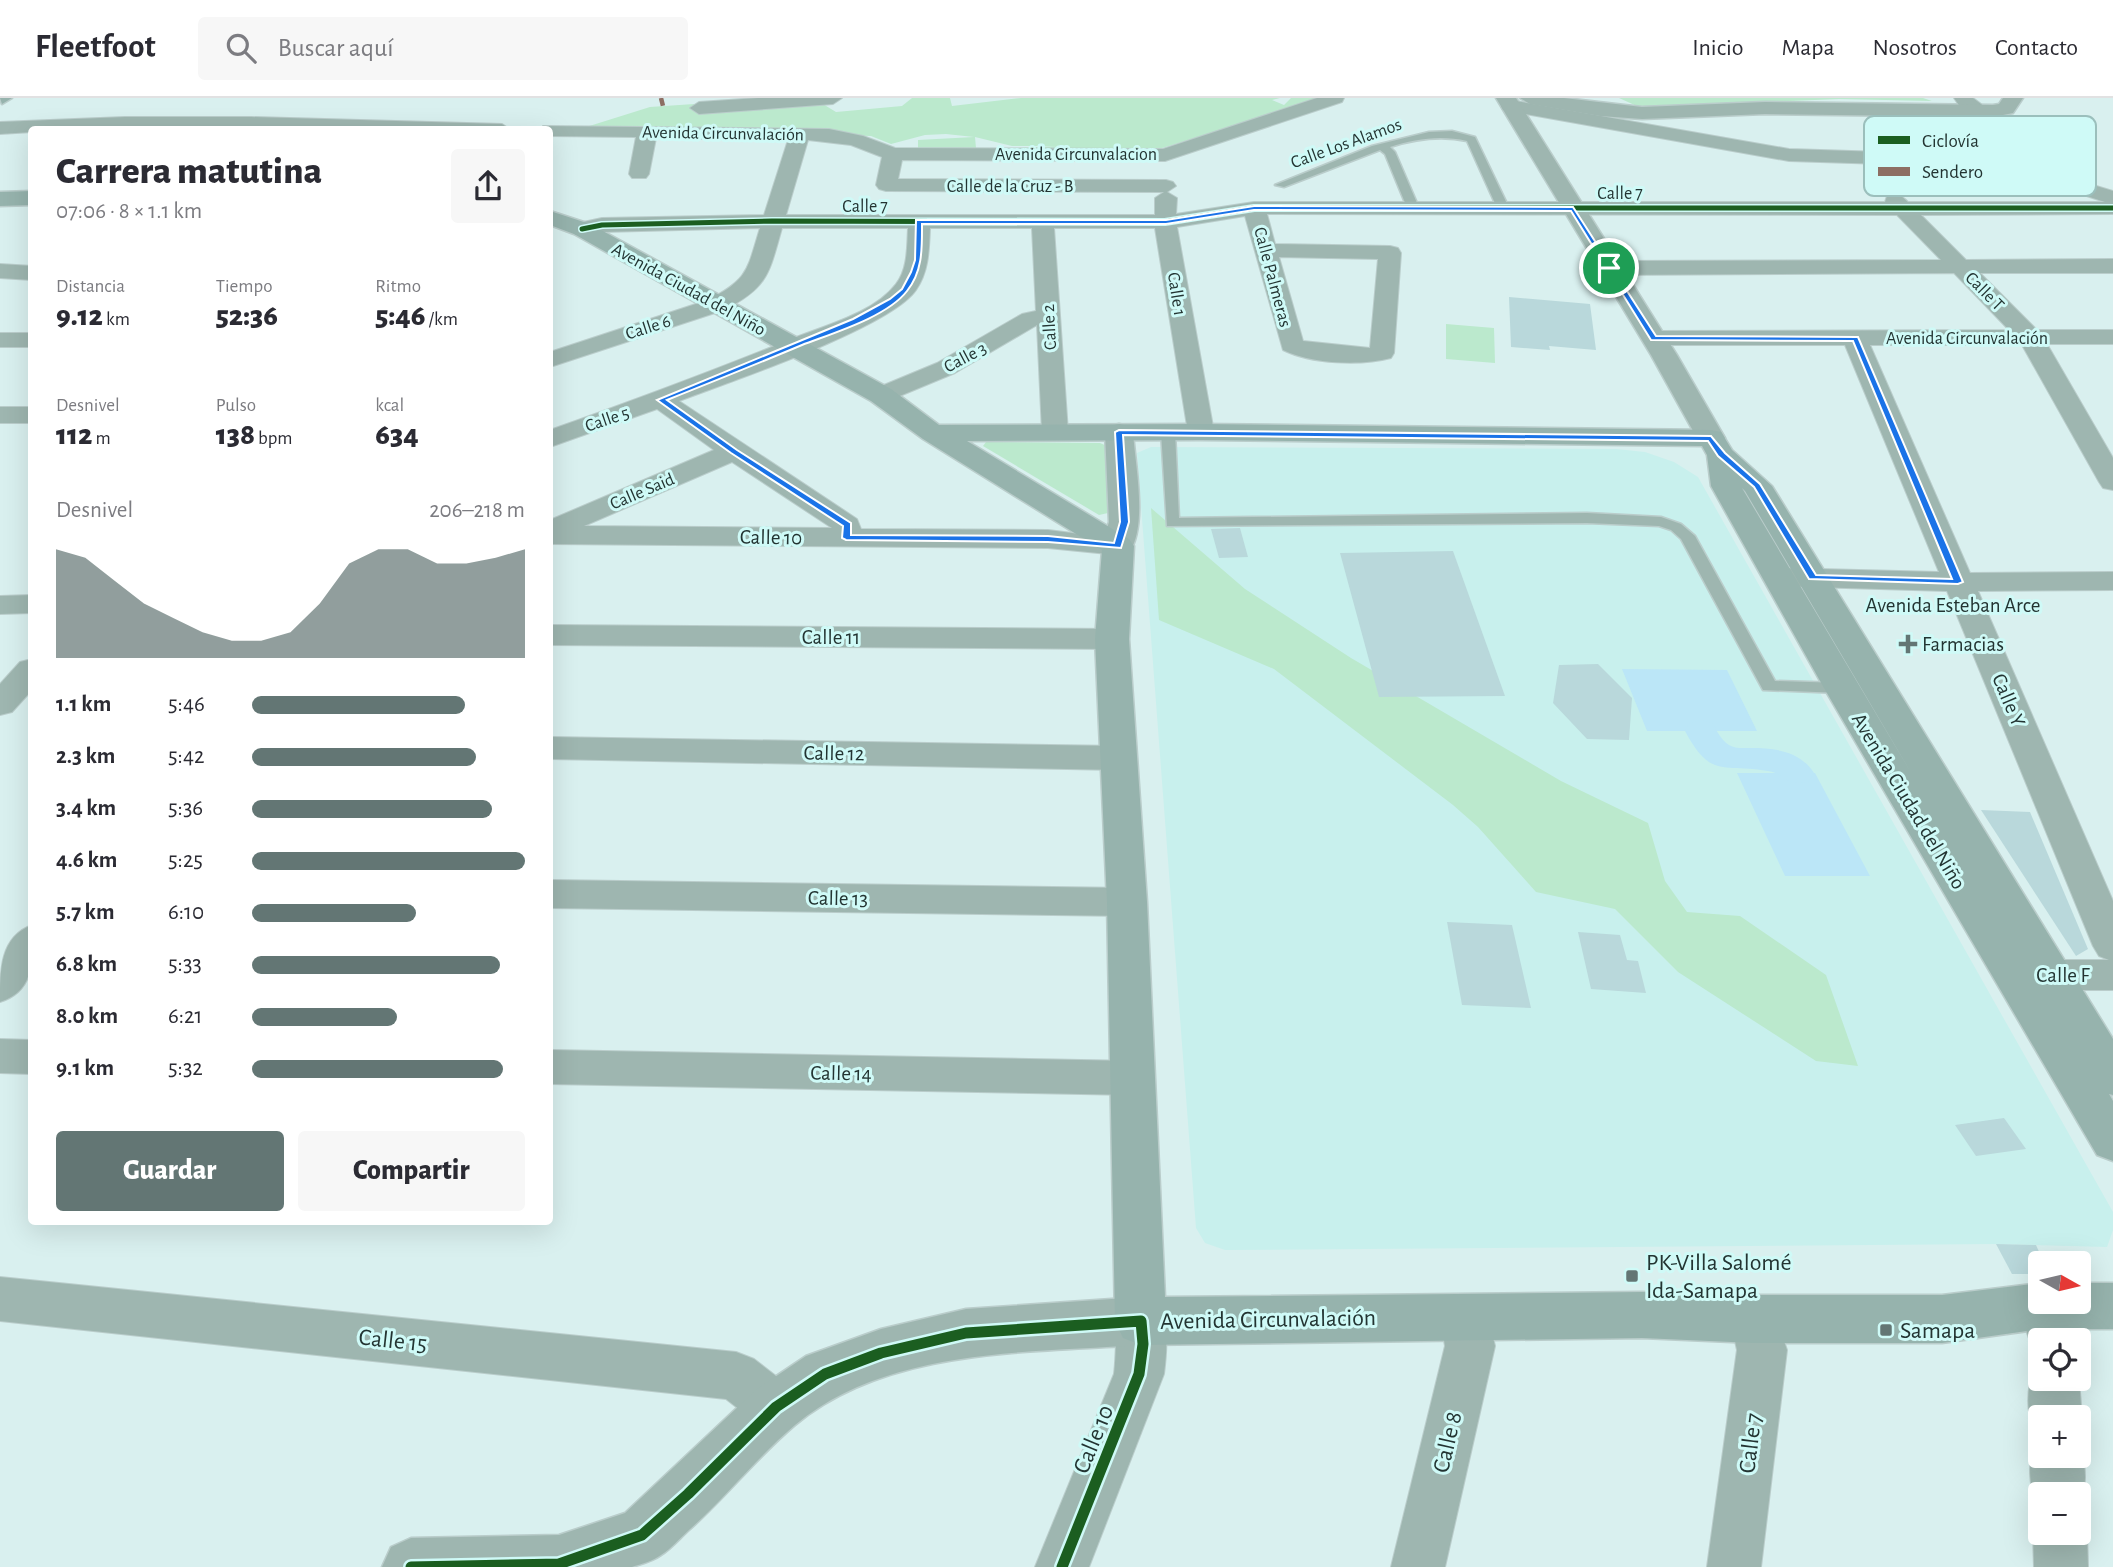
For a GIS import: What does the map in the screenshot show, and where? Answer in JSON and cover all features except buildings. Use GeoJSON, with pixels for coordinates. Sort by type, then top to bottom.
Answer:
{"type":"FeatureCollection","features":[{"type":"Feature","properties":{"kind":"main road"},"geometry":{"type":"LineString","coordinates":[[0,199],[28,198]]}},
{"type":"Feature","properties":{"kind":"main road","name":"Avenida Ciudad del Niño"},"geometry":{"type":"LineString","coordinates":[[553,219],[582,229],[881,395],[933,433],[1118,546]]}},
{"type":"Feature","properties":{"kind":"main road"},"geometry":{"type":"LineString","coordinates":[[933,433],[1201,432],[1716,446]]}},
{"type":"Feature","properties":{"kind":"main road","name":"Avenida Ciudad del Niño"},"geometry":{"type":"LineString","coordinates":[[1716,446],[1757,486],[1803,590],[1841,688],[2032,975],[2113,1077]]}},
{"type":"Feature","properties":{"kind":"main road"},"geometry":{"type":"LineString","coordinates":[[1118,546],[1112,639],[1126,902],[1141,1321]]}},
{"type":"Feature","properties":{"kind":"main road","name":"Avenida Ciudad del Niño"},"geometry":{"type":"LineString","coordinates":[[1803,590],[2032,975],[2113,1141]]}},
{"type":"Feature","properties":{"kind":"main road","name":"Avenida Circunvalación"},"geometry":{"type":"LineString","coordinates":[[1141,1321],[1642,1315],[2047,1323],[2113,1306]]}},
{"type":"Feature","properties":{"kind":"street"},"geometry":{"type":"LineString","coordinates":[[699,107],[833,98]]}},
{"type":"Feature","properties":{"kind":"street","name":"Avenida Circunvalacion"},"geometry":{"type":"LineString","coordinates":[[893,153],[1165,155],[1335,98]]}},
{"type":"Feature","properties":{"kind":"street"},"geometry":{"type":"LineString","coordinates":[[1515,101],[1642,113],[1972,104],[2006,108],[2013,98]]}},
{"type":"Feature","properties":{"kind":"street"},"geometry":{"type":"LineString","coordinates":[[1515,101],[1789,155],[1864,157]]}},
{"type":"Feature","properties":{"kind":"street"},"geometry":{"type":"LineString","coordinates":[[1515,101],[1573,209],[1659,347],[1716,446]]}},
{"type":"Feature","properties":{"kind":"street"},"geometry":{"type":"LineString","coordinates":[[0,128],[67,123],[159,126]]}},
{"type":"Feature","properties":{"kind":"street","name":"Avenida Circunvalación"},"geometry":{"type":"LineString","coordinates":[[553,133],[800,134],[856,140],[893,153]]}},
{"type":"Feature","properties":{"kind":"street"},"geometry":{"type":"LineString","coordinates":[[639,174],[647,133]]}},
{"type":"Feature","properties":{"kind":"street","name":"Calle 6"},"geometry":{"type":"LineString","coordinates":[[553,357],[716,305],[751,284],[757,274],[800,134]]}},
{"type":"Feature","properties":{"kind":"street","name":"Calle de la Cruz - B"},"geometry":{"type":"LineString","coordinates":[[893,153],[886,185],[1166,186]]}},
{"type":"Feature","properties":{"kind":"street","name":"Calle 1"},"geometry":{"type":"LineString","coordinates":[[1165,155],[1166,222],[1201,432]]}},
{"type":"Feature","properties":{"kind":"street","name":"Calle T"},"geometry":{"type":"LineString","coordinates":[[1851,157],[1864,170]]}},
{"type":"Feature","properties":{"kind":"street"},"geometry":{"type":"LineString","coordinates":[[2096,192],[2113,197]]}},
{"type":"Feature","properties":{"kind":"street","name":"Calle T"},"geometry":{"type":"LineString","coordinates":[[1890,196],[2035,344],[2102,439],[2113,481]]}},
{"type":"Feature","properties":{"kind":"street","name":"Calle 7"},"geometry":{"type":"LineString","coordinates":[[582,229],[602,225],[772,221],[1166,222],[1254,208],[2113,208]]}},
{"type":"Feature","properties":{"kind":"street","name":"Calle Palmeras"},"geometry":{"type":"LineString","coordinates":[[1254,208],[1265,250],[1292,345],[1300,349],[1366,357],[1378,355],[1384,349],[1390,253],[1265,250]]}},
{"type":"Feature","properties":{"kind":"street","name":"Calle 5"},"geometry":{"type":"LineString","coordinates":[[553,438],[661,400],[794,347],[856,321],[892,301],[905,290],[918,260],[919,222]]}},
{"type":"Feature","properties":{"kind":"street","name":"Calle 2"},"geometry":{"type":"LineString","coordinates":[[1043,222],[1055,432]]}},
{"type":"Feature","properties":{"kind":"street"},"geometry":{"type":"LineString","coordinates":[[1609,268],[2113,266]]}},
{"type":"Feature","properties":{"kind":"street"},"geometry":{"type":"LineString","coordinates":[[0,271],[28,273]]}},
{"type":"Feature","properties":{"kind":"street","name":"Calle 3"},"geometry":{"type":"LineString","coordinates":[[881,395],[946,368],[1030,320],[1048,317]]}},
{"type":"Feature","properties":{"kind":"street","name":"Avenida Circunvalación"},"geometry":{"type":"LineString","coordinates":[[1659,347],[2035,344],[2113,337]]}},
{"type":"Feature","properties":{"kind":"street"},"geometry":{"type":"LineString","coordinates":[[0,340],[28,340]]}},
{"type":"Feature","properties":{"kind":"street","name":"Avenida Circunvalación"},"geometry":{"type":"LineString","coordinates":[[2035,344],[2113,351]]}},
{"type":"Feature","properties":{"kind":"street","name":"Calle Y"},"geometry":{"type":"LineString","coordinates":[[1858,345],[2113,946]]}},
{"type":"Feature","properties":{"kind":"street"},"geometry":{"type":"LineString","coordinates":[[661,400],[734,452],[847,525],[846,538]]}},
{"type":"Feature","properties":{"kind":"street"},"geometry":{"type":"LineString","coordinates":[[0,415],[28,415]]}},
{"type":"Feature","properties":{"kind":"street"},"geometry":{"type":"LineString","coordinates":[[1118,546],[1124,522],[1119,432]]}},
{"type":"Feature","properties":{"kind":"street","name":"Calle Said"},"geometry":{"type":"LineString","coordinates":[[553,532],[734,452]]}},
{"type":"Feature","properties":{"kind":"street","name":"Calle 10"},"geometry":{"type":"LineString","coordinates":[[553,533],[1048,539],[1118,546]]}},
{"type":"Feature","properties":{"kind":"street","name":"Avenida Esteban Arce"},"geometry":{"type":"LineString","coordinates":[[1963,593],[2113,581]]}},
{"type":"Feature","properties":{"kind":"street","name":"Avenida Esteban Arce"},"geometry":{"type":"LineString","coordinates":[[1803,590],[1963,593],[2113,605]]}},
{"type":"Feature","properties":{"kind":"street"},"geometry":{"type":"LineString","coordinates":[[0,604],[28,604]]}},
{"type":"Feature","properties":{"kind":"street","name":"Calle 11"},"geometry":{"type":"LineString","coordinates":[[553,635],[1112,639]]}},
{"type":"Feature","properties":{"kind":"street"},"geometry":{"type":"LineString","coordinates":[[0,704],[28,673]]}},
{"type":"Feature","properties":{"kind":"street","name":"Calle 12"},"geometry":{"type":"LineString","coordinates":[[553,748],[1118,758]]}},
{"type":"Feature","properties":{"kind":"street","name":"Calle 13"},"geometry":{"type":"LineString","coordinates":[[553,894],[1126,902]]}},
{"type":"Feature","properties":{"kind":"street"},"geometry":{"type":"LineString","coordinates":[[0,986],[28,946]]}},
{"type":"Feature","properties":{"kind":"street","name":"Calle F"},"geometry":{"type":"LineString","coordinates":[[2032,975],[2113,975]]}},
{"type":"Feature","properties":{"kind":"street"},"geometry":{"type":"LineString","coordinates":[[0,1056],[28,1057]]}},
{"type":"Feature","properties":{"kind":"street","name":"Calle 14"},"geometry":{"type":"LineString","coordinates":[[553,1067],[1133,1078]]}},
{"type":"Feature","properties":{"kind":"street","name":"Calle 15"},"geometry":{"type":"LineString","coordinates":[[0,1299],[736,1376],[776,1407]]}},
{"type":"Feature","properties":{"kind":"street","name":"Calle 8"},"geometry":{"type":"LineString","coordinates":[[1418,1567],[1470,1346],[1464,1317]]}},
{"type":"Feature","properties":{"kind":"street","name":"Calle 7"},"geometry":{"type":"LineString","coordinates":[[1734,1567],[1762,1350],[1754,1319]]}},
{"type":"Feature","properties":{"kind":"street","name":"Avenida Circunvalación"},"geometry":{"type":"LineString","coordinates":[[411,1567],[559,1564],[632,1551],[776,1407],[825,1374],[893,1350],[967,1333],[1141,1321]]}},
{"type":"Feature","properties":{"kind":"street","name":"Calle 10"},"geometry":{"type":"LineString","coordinates":[[1062,1567],[1139,1374],[1143,1344],[1141,1321]]}},
{"type":"Feature","properties":{"kind":"street"},"geometry":{"type":"LineString","coordinates":[[2060,1545],[2061,1567]]}},
{"type":"Feature","properties":{"kind":"lane","name":"Calle Los Alamos"},"geometry":{"type":"LineString","coordinates":[[1280,185],[1413,136],[1452,134],[1471,139],[1504,210]]}},
{"type":"Feature","properties":{"kind":"lane"},"geometry":{"type":"LineString","coordinates":[[1383,147],[1390,152],[1414,209]]}},
{"type":"Feature","properties":{"kind":"lane"},"geometry":{"type":"LineString","coordinates":[[1168,432],[1172,523],[1587,519],[1661,522],[1676,527],[1687,536],[1769,686],[1841,688]]}},
{"type":"Feature","properties":{"kind":"shaded area"},"geometry":{"type":"Polygon","coordinates":[[[1151,447],[1616,449],[1645,452],[1674,462],[1698,477],[2113,1212],[2113,1230],[2107,1247],[1996,1244],[1225,1250],[1205,1243],[1196,1228],[1137,453],[1151,447]]]}},
{"type":"Feature","properties":{"kind":"shaded area"},"geometry":{"type":"Polygon","coordinates":[[[1622,669],[1727,670],[1757,731],[1647,731],[1622,669]]]}},
{"type":"Feature","properties":{"kind":"shaded area"},"geometry":{"type":"Polygon","coordinates":[[[1737,773],[1815,773],[1870,876],[1785,876],[1737,773]]]}},
{"type":"Feature","properties":{"kind":"green space"},"geometry":{"type":"Polygon","coordinates":[[[813,98],[836,112],[902,106],[912,98],[950,98],[952,106],[1021,98],[1280,98],[1272,100],[1284,105],[1291,98],[1322,98],[1159,149],[998,149],[1057,146],[1012,146],[975,137],[976,148],[918,150],[918,140],[974,137],[925,135],[891,144],[871,136],[583,128],[650,107],[813,98]]]}},
{"type":"Feature","properties":{"kind":"green space"},"geometry":{"type":"Polygon","coordinates":[[[1619,98],[1923,98],[1932,101],[1839,99],[1639,107],[1619,98]]]}},
{"type":"Feature","properties":{"kind":"green space"},"geometry":{"type":"Polygon","coordinates":[[[1446,324],[1494,328],[1495,363],[1446,359],[1446,324]]]}},
{"type":"Feature","properties":{"kind":"green space"},"geometry":{"type":"Polygon","coordinates":[[[986,442],[1100,443],[1107,446],[1108,513],[1099,515],[983,446],[986,442]]]}},
{"type":"Feature","properties":{"kind":"green space"},"geometry":{"type":"Polygon","coordinates":[[[1151,508],[1245,589],[1351,658],[1561,781],[1648,823],[1665,881],[1687,912],[1740,916],[1826,975],[1858,1066],[1816,1061],[1678,972],[1615,909],[1536,892],[1478,827],[1453,805],[1274,669],[1159,620],[1151,508]]]}},
{"type":"Feature","properties":{"kind":"waterway"},"geometry":{"type":"LineString","coordinates":[[1701,731],[1708,744],[1724,757],[1778,761],[1797,773]]}},
{"type":"Feature","properties":{"kind":"marked path"},"geometry":{"type":"LineString","coordinates":[[661,98],[663,106]]}},
{"type":"Feature","properties":{"kind":"cycle path"},"geometry":{"type":"LineString","coordinates":[[582,229],[602,225],[772,221],[1165,222],[1254,208],[2113,208]]}},
{"type":"Feature","properties":{"kind":"cycle path"},"geometry":{"type":"LineString","coordinates":[[411,1567],[559,1564],[642,1535],[688,1494],[776,1407],[825,1374],[881,1353],[966,1333],[1141,1321],[1143,1344],[1139,1374],[1062,1567]]}},
{"type":"Feature","properties":{"kind":"place","name":"Farmacias"},"geometry":{"type":"Point","coordinates":[1908,644]}},
{"type":"Feature","properties":{"kind":"place","name":"PK-Villa Salomé Ida-Samapa"},"geometry":{"type":"Point","coordinates":[1632,1276]}},
{"type":"Feature","properties":{"kind":"place","name":"Samapa"},"geometry":{"type":"Point","coordinates":[1886,1330]}},
{"type":"Feature","properties":{"kind":"route"},"geometry":{"type":"LineString","coordinates":[[1254,208],[1573,209],[1609,268],[1654,338],[1855,338],[1958,582],[1812,577],[1757,486],[1721,455],[1711,438],[1119,432],[1124,522],[1118,546],[1048,539],[846,538],[847,525],[734,452],[661,400],[856,321],[892,301],[905,290],[914,272],[918,260],[919,222],[1166,222],[1254,208]]}}]}
